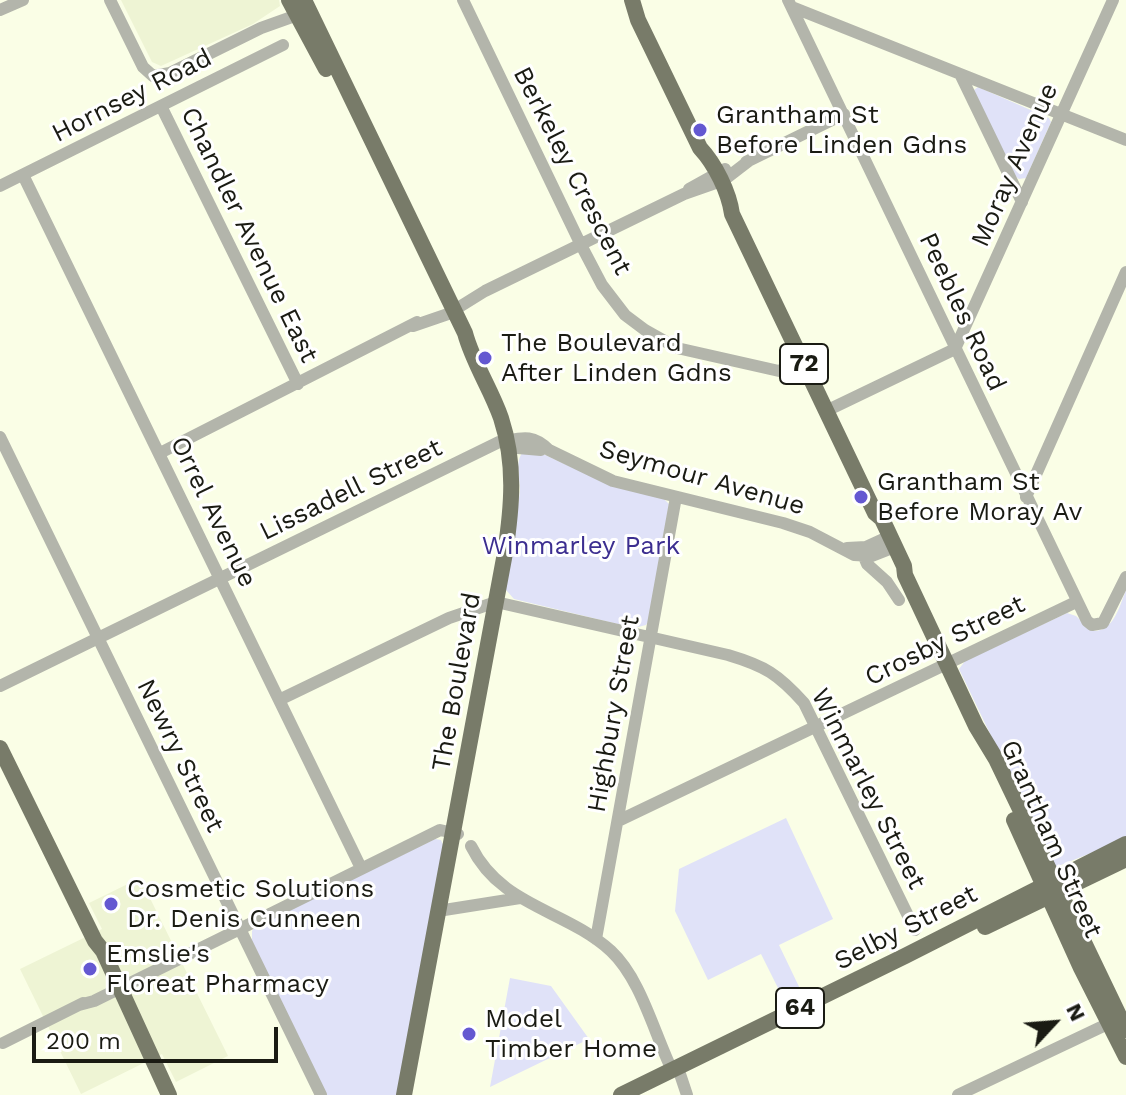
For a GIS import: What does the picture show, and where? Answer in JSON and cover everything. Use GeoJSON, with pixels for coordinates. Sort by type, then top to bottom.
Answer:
{"type":"FeatureCollection","features":[{"type":"Feature","properties":{"kind":"main road","name":"Grantham Street"},"geometry":{"type":"LineString","coordinates":[[625,0],[638,20],[700,148],[708,156],[715,179],[730,203],[732,214],[875,513],[882,519],[889,543],[904,566],[905,575],[976,726],[996,759],[1051,888],[1120,1022],[1126,1057]]}},
{"type":"Feature","properties":{"kind":"main road","name":"Grantham Street"},"geometry":{"type":"LineString","coordinates":[[632,0],[638,20]]}},
{"type":"Feature","properties":{"kind":"main road","name":"The Boulevard"},"geometry":{"type":"LineString","coordinates":[[299,6],[449,309],[465,333],[500,417],[513,482],[512,509],[496,602],[462,791],[457,803],[460,838],[404,1095]]}},
{"type":"Feature","properties":{"kind":"main road"},"geometry":{"type":"LineString","coordinates":[[0,748],[95,941],[97,954],[117,987],[130,1022],[138,1029],[169,1095]]}},
{"type":"Feature","properties":{"kind":"main road","name":"Selby Street"},"geometry":{"type":"LineString","coordinates":[[638,1095],[679,1078],[1051,888],[1126,844]]}},
{"type":"Feature","properties":{"kind":"main road","name":"Selby Street"},"geometry":{"type":"LineString","coordinates":[[1051,888],[1126,859]]}},
{"type":"Feature","properties":{"kind":"main road","name":"The Boulevard"},"geometry":{"type":"LineString","coordinates":[[415,1095],[444,911]]}},
{"type":"Feature","properties":{"kind":"main road","name":"Selby Street"},"geometry":{"type":"LineString","coordinates":[[621,1095],[679,1078]]}},
{"type":"Feature","properties":{"kind":"street"},"geometry":{"type":"LineString","coordinates":[[0,10],[23,0]]}},
{"type":"Feature","properties":{"kind":"street"},"geometry":{"type":"LineString","coordinates":[[110,0],[143,67],[153,76],[170,73],[299,6]]}},
{"type":"Feature","properties":{"kind":"street","name":"Berkeley Crescent"},"geometry":{"type":"LineString","coordinates":[[463,0],[580,243],[602,285],[625,315],[677,348],[779,371],[803,361]]}},
{"type":"Feature","properties":{"kind":"street"},"geometry":{"type":"LineString","coordinates":[[1110,1],[1126,8]]}},
{"type":"Feature","properties":{"kind":"street","name":"Moray Avenue"},"geometry":{"type":"LineString","coordinates":[[955,349],[1110,1]]}},
{"type":"Feature","properties":{"kind":"street"},"geometry":{"type":"LineString","coordinates":[[790,4],[961,76],[1126,140]]}},
{"type":"Feature","properties":{"kind":"street","name":"Peebles Road"},"geometry":{"type":"LineString","coordinates":[[790,4],[1076,602],[1092,625],[1103,623],[1108,617],[1126,577]]}},
{"type":"Feature","properties":{"kind":"street","name":"Hornsey Road"},"geometry":{"type":"LineString","coordinates":[[0,186],[283,45]]}},
{"type":"Feature","properties":{"kind":"street"},"geometry":{"type":"LineString","coordinates":[[961,76],[1022,202]]}},
{"type":"Feature","properties":{"kind":"street","name":"Chandler Avenue East"},"geometry":{"type":"LineString","coordinates":[[161,106],[298,384]]}},
{"type":"Feature","properties":{"kind":"street"},"geometry":{"type":"LineString","coordinates":[[160,453],[413,326],[426,324],[449,309],[580,243],[844,114]]}},
{"type":"Feature","properties":{"kind":"street","name":"Orrel Avenue"},"geometry":{"type":"LineString","coordinates":[[23,175],[361,868]]}},
{"type":"Feature","properties":{"kind":"street"},"geometry":{"type":"LineString","coordinates":[[1026,497],[1126,272]]}},
{"type":"Feature","properties":{"kind":"street"},"geometry":{"type":"LineString","coordinates":[[826,411],[955,349]]}},
{"type":"Feature","properties":{"kind":"street","name":"Newry Street"},"geometry":{"type":"LineString","coordinates":[[0,437],[321,1095]]}},
{"type":"Feature","properties":{"kind":"street","name":"Seymour Avenue"},"geometry":{"type":"LineString","coordinates":[[507,441],[522,437],[542,443],[549,450],[613,481],[783,523],[864,557],[899,600]]}},
{"type":"Feature","properties":{"kind":"street","name":"Lissadell Street"},"geometry":{"type":"LineString","coordinates":[[0,686],[499,442],[507,441]]}},
{"type":"Feature","properties":{"kind":"street","name":"Highbury Street"},"geometry":{"type":"LineString","coordinates":[[596,939],[676,497]]}},
{"type":"Feature","properties":{"kind":"street"},"geometry":{"type":"LineString","coordinates":[[844,548],[889,543]]}},
{"type":"Feature","properties":{"kind":"street"},"geometry":{"type":"LineString","coordinates":[[864,557],[889,543]]}},
{"type":"Feature","properties":{"kind":"street"},"geometry":{"type":"LineString","coordinates":[[279,700],[449,618],[496,602]]}},
{"type":"Feature","properties":{"kind":"street","name":"Winmarley Street"},"geometry":{"type":"LineString","coordinates":[[496,602],[760,665],[785,682],[804,703],[817,727],[915,930]]}},
{"type":"Feature","properties":{"kind":"street","name":"Crosby Street"},"geometry":{"type":"LineString","coordinates":[[618,821],[1076,602]]}},
{"type":"Feature","properties":{"kind":"street"},"geometry":{"type":"LineString","coordinates":[[1,1044],[117,987],[136,974],[154,970],[440,830],[460,838],[484,870],[520,898],[596,939],[613,953],[628,973],[679,1078]]}},
{"type":"Feature","properties":{"kind":"street"},"geometry":{"type":"LineString","coordinates":[[444,911],[520,898]]}},
{"type":"Feature","properties":{"kind":"street"},"geometry":{"type":"LineString","coordinates":[[958,1095],[1120,1022]]}},
{"type":"Feature","properties":{"kind":"shaded area"},"geometry":{"type":"Polygon","coordinates":[[[121,0],[279,0],[280,6],[253,24],[161,66],[152,62],[121,0]]]}},
{"type":"Feature","properties":{"kind":"shaded area"},"geometry":{"type":"Polygon","coordinates":[[[140,878],[228,1056],[176,1082],[162,1054],[81,1094],[20,969],[102,929],[89,903],[140,878]]]}},
{"type":"Feature","properties":{"kind":"green space"},"geometry":{"type":"Polygon","coordinates":[[[978,87],[1049,118],[1051,122],[1026,178],[1015,176],[975,93],[978,87]]]}},
{"type":"Feature","properties":{"kind":"green space","name":"Winmarley Park"},"geometry":{"type":"Polygon","coordinates":[[[539,452],[612,486],[664,499],[669,504],[646,625],[634,628],[514,599],[506,590],[520,490],[519,461],[522,453],[539,452]]]}},
{"type":"Feature","properties":{"kind":"green space"},"geometry":{"type":"Polygon","coordinates":[[[1126,590],[1126,839],[1056,867],[959,669],[965,661],[1067,613],[1076,616],[1092,631],[1106,627],[1115,617],[1126,590]]]}},
{"type":"Feature","properties":{"kind":"green space"},"geometry":{"type":"Polygon","coordinates":[[[786,818],[833,919],[779,945],[803,995],[786,1004],[761,954],[708,980],[675,911],[679,869],[786,818]]]}},
{"type":"Feature","properties":{"kind":"green space"},"geometry":{"type":"Polygon","coordinates":[[[435,839],[441,840],[444,847],[400,1095],[327,1095],[252,941],[252,931],[256,925],[435,839]]]}},
{"type":"Feature","properties":{"kind":"green space"},"geometry":{"type":"Polygon","coordinates":[[[510,978],[551,986],[589,1039],[490,1087],[510,978]]]}},
{"type":"Feature","properties":{"kind":"place","name":"Grantham St Before Linden Gdns"},"geometry":{"type":"Point","coordinates":[700,130]}},
{"type":"Feature","properties":{"kind":"place","name":"The Boulevard After Linden Gdns"},"geometry":{"type":"Point","coordinates":[485,358]}},
{"type":"Feature","properties":{"kind":"place","name":"Grantham St Before Moray Av"},"geometry":{"type":"Point","coordinates":[861,497]}},
{"type":"Feature","properties":{"kind":"place","name":"Cosmetic Solutions Dr. Denis Cunneen"},"geometry":{"type":"Point","coordinates":[111,904]}},
{"type":"Feature","properties":{"kind":"place","name":"Emslie's Floreat Pharmacy"},"geometry":{"type":"Point","coordinates":[90,969]}},
{"type":"Feature","properties":{"kind":"place","name":"Model Timber Home"},"geometry":{"type":"Point","coordinates":[469,1034]}}]}
